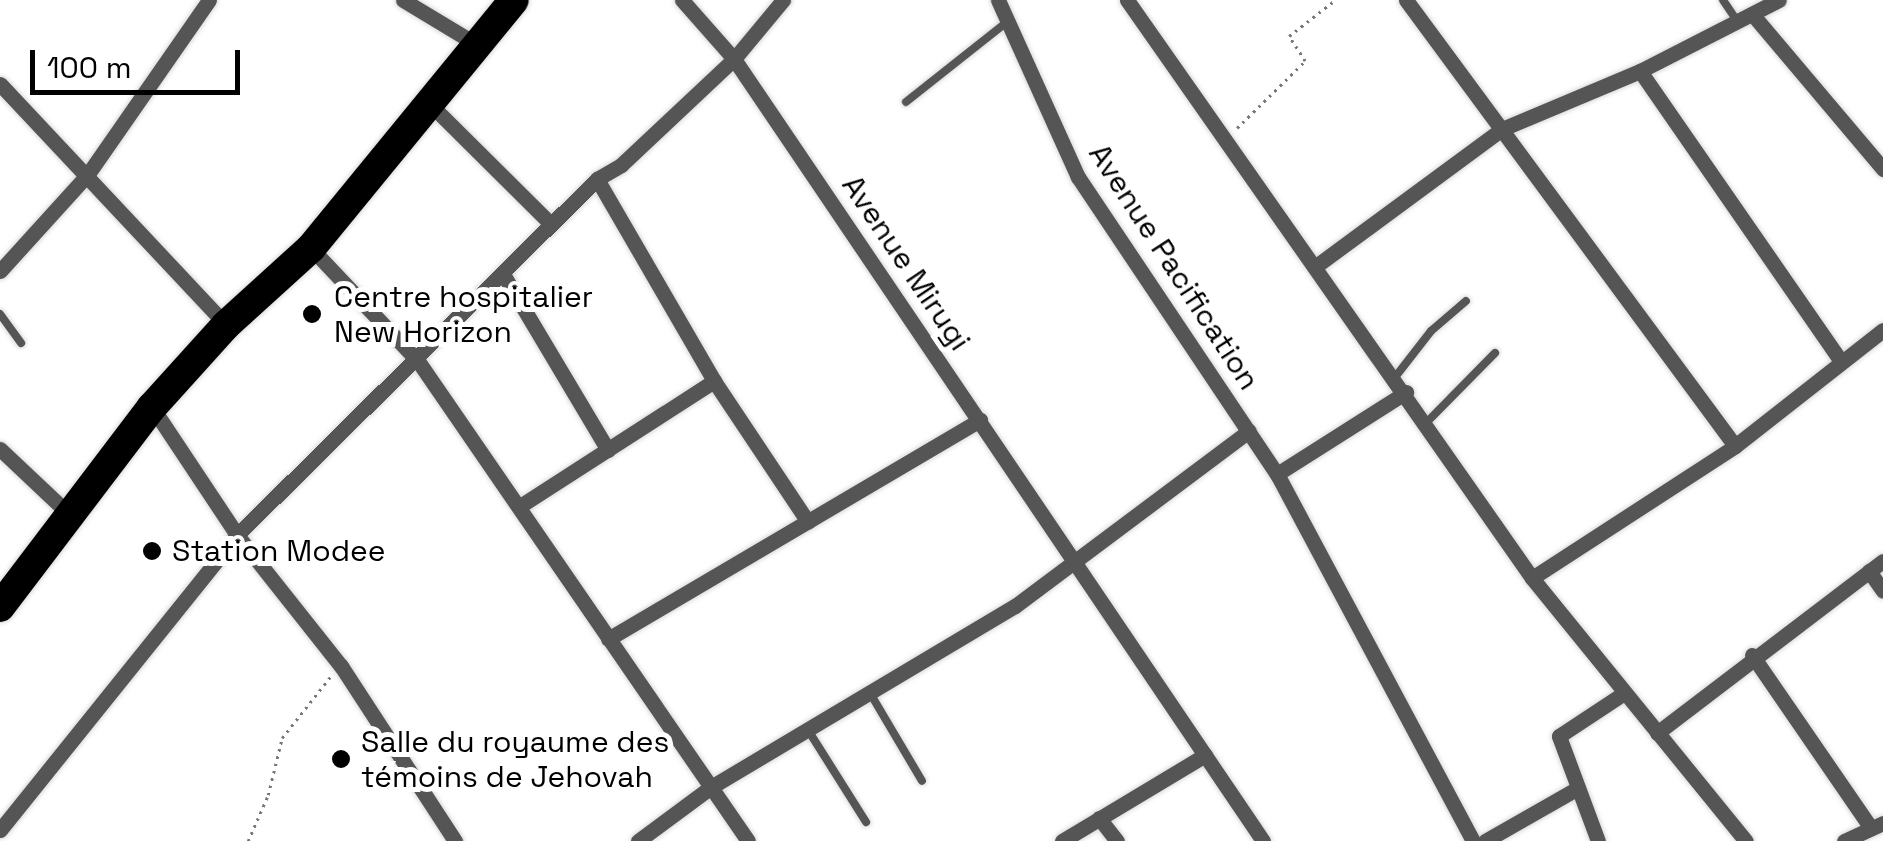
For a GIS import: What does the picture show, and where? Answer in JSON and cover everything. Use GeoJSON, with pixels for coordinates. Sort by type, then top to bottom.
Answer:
{"type":"FeatureCollection","features":[{"type":"Feature","properties":{"kind":"highway"},"geometry":{"type":"LineString","coordinates":[[0,607],[152,407],[226,325],[312,248],[514,0]]}},
{"type":"Feature","properties":{"kind":"street"},"geometry":{"type":"LineString","coordinates":[[0,271],[88,174],[209,0]]}},
{"type":"Feature","properties":{"kind":"street"},"geometry":{"type":"LineString","coordinates":[[403,0],[476,44]]}},
{"type":"Feature","properties":{"kind":"street","name":"Avenue Mirugi"},"geometry":{"type":"LineString","coordinates":[[682,0],[734,59],[1263,841]]}},
{"type":"Feature","properties":{"kind":"street"},"geometry":{"type":"LineString","coordinates":[[0,830],[236,534],[418,361],[596,179],[621,165],[734,59],[783,0]]}},
{"type":"Feature","properties":{"kind":"street","name":"Avenue Pacification"},"geometry":{"type":"LineString","coordinates":[[998,0],[1078,178],[1277,474],[1473,841]]}},
{"type":"Feature","properties":{"kind":"street"},"geometry":{"type":"LineString","coordinates":[[1127,0],[1222,144],[1396,376],[1532,578],[1622,695],[1746,841]]}},
{"type":"Feature","properties":{"kind":"street"},"geometry":{"type":"LineString","coordinates":[[1428,0],[1411,7],[1736,446]]}},
{"type":"Feature","properties":{"kind":"street"},"geometry":{"type":"LineString","coordinates":[[1316,266],[1502,128],[1640,71],[1778,0]]}},
{"type":"Feature","properties":{"kind":"street"},"geometry":{"type":"LineString","coordinates":[[1746,18],[1883,169]]}},
{"type":"Feature","properties":{"kind":"street"},"geometry":{"type":"LineString","coordinates":[[1640,71],[1841,361]]}},
{"type":"Feature","properties":{"kind":"street"},"geometry":{"type":"LineString","coordinates":[[0,84],[226,325]]}},
{"type":"Feature","properties":{"kind":"street"},"geometry":{"type":"LineString","coordinates":[[429,103],[550,224]]}},
{"type":"Feature","properties":{"kind":"street"},"geometry":{"type":"LineString","coordinates":[[596,179],[714,381],[808,522]]}},
{"type":"Feature","properties":{"kind":"street"},"geometry":{"type":"LineString","coordinates":[[312,248],[418,361],[748,841]]}},
{"type":"Feature","properties":{"kind":"street"},"geometry":{"type":"LineString","coordinates":[[503,274],[608,450]]}},
{"type":"Feature","properties":{"kind":"street"},"geometry":{"type":"LineString","coordinates":[[1532,578],[1736,446],[1883,330]]}},
{"type":"Feature","properties":{"kind":"street"},"geometry":{"type":"LineString","coordinates":[[520,506],[714,381]]}},
{"type":"Feature","properties":{"kind":"street"},"geometry":{"type":"LineString","coordinates":[[1277,474],[1406,392]]}},
{"type":"Feature","properties":{"kind":"street"},"geometry":{"type":"LineString","coordinates":[[152,407],[236,534],[341,666],[456,841]]}},
{"type":"Feature","properties":{"kind":"street"},"geometry":{"type":"LineString","coordinates":[[608,639],[980,420]]}},
{"type":"Feature","properties":{"kind":"street"},"geometry":{"type":"LineString","coordinates":[[638,841],[711,787],[1074,566],[1249,431]]}},
{"type":"Feature","properties":{"kind":"street"},"geometry":{"type":"LineString","coordinates":[[0,449],[68,514]]}},
{"type":"Feature","properties":{"kind":"street"},"geometry":{"type":"LineString","coordinates":[[1657,733],[1752,656],[1876,566],[1883,591]]}},
{"type":"Feature","properties":{"kind":"street"},"geometry":{"type":"LineString","coordinates":[[1752,656],[1877,825],[1846,841]]}},
{"type":"Feature","properties":{"kind":"street"},"geometry":{"type":"LineString","coordinates":[[1598,841],[1559,736],[1622,695]]}},
{"type":"Feature","properties":{"kind":"street"},"geometry":{"type":"LineString","coordinates":[[1062,841],[1206,755]]}},
{"type":"Feature","properties":{"kind":"street"},"geometry":{"type":"LineString","coordinates":[[1485,841],[1578,788]]}},
{"type":"Feature","properties":{"kind":"street"},"geometry":{"type":"LineString","coordinates":[[1100,818],[1117,841]]}},
{"type":"Feature","properties":{"kind":"lane"},"geometry":{"type":"LineString","coordinates":[[1723,0],[1746,18]]}},
{"type":"Feature","properties":{"kind":"lane"},"geometry":{"type":"LineString","coordinates":[[906,102],[1008,22]]}},
{"type":"Feature","properties":{"kind":"lane"},"geometry":{"type":"LineString","coordinates":[[1396,376],[1431,330],[1466,301]]}},
{"type":"Feature","properties":{"kind":"lane"},"geometry":{"type":"LineString","coordinates":[[0,314],[22,342]]}},
{"type":"Feature","properties":{"kind":"lane"},"geometry":{"type":"LineString","coordinates":[[1427,422],[1495,353]]}},
{"type":"Feature","properties":{"kind":"lane"},"geometry":{"type":"LineString","coordinates":[[870,692],[922,782]]}},
{"type":"Feature","properties":{"kind":"lane"},"geometry":{"type":"LineString","coordinates":[[808,730],[866,822]]}},
{"type":"Feature","properties":{"kind":"path"},"geometry":{"type":"LineString","coordinates":[[1222,144],[1305,60],[1289,36],[1335,0]]}},
{"type":"Feature","properties":{"kind":"path"},"geometry":{"type":"LineString","coordinates":[[248,841],[268,795],[282,738],[296,712],[341,666]]}},
{"type":"Feature","properties":{"kind":"place","name":"Centre hospitalier New Horizon"},"geometry":{"type":"Point","coordinates":[312,314]}},
{"type":"Feature","properties":{"kind":"place","name":"Station Modee"},"geometry":{"type":"Point","coordinates":[152,551]}},
{"type":"Feature","properties":{"kind":"place","name":"Salle du royaume des témoins de Jehovah"},"geometry":{"type":"Point","coordinates":[341,759]}}]}
